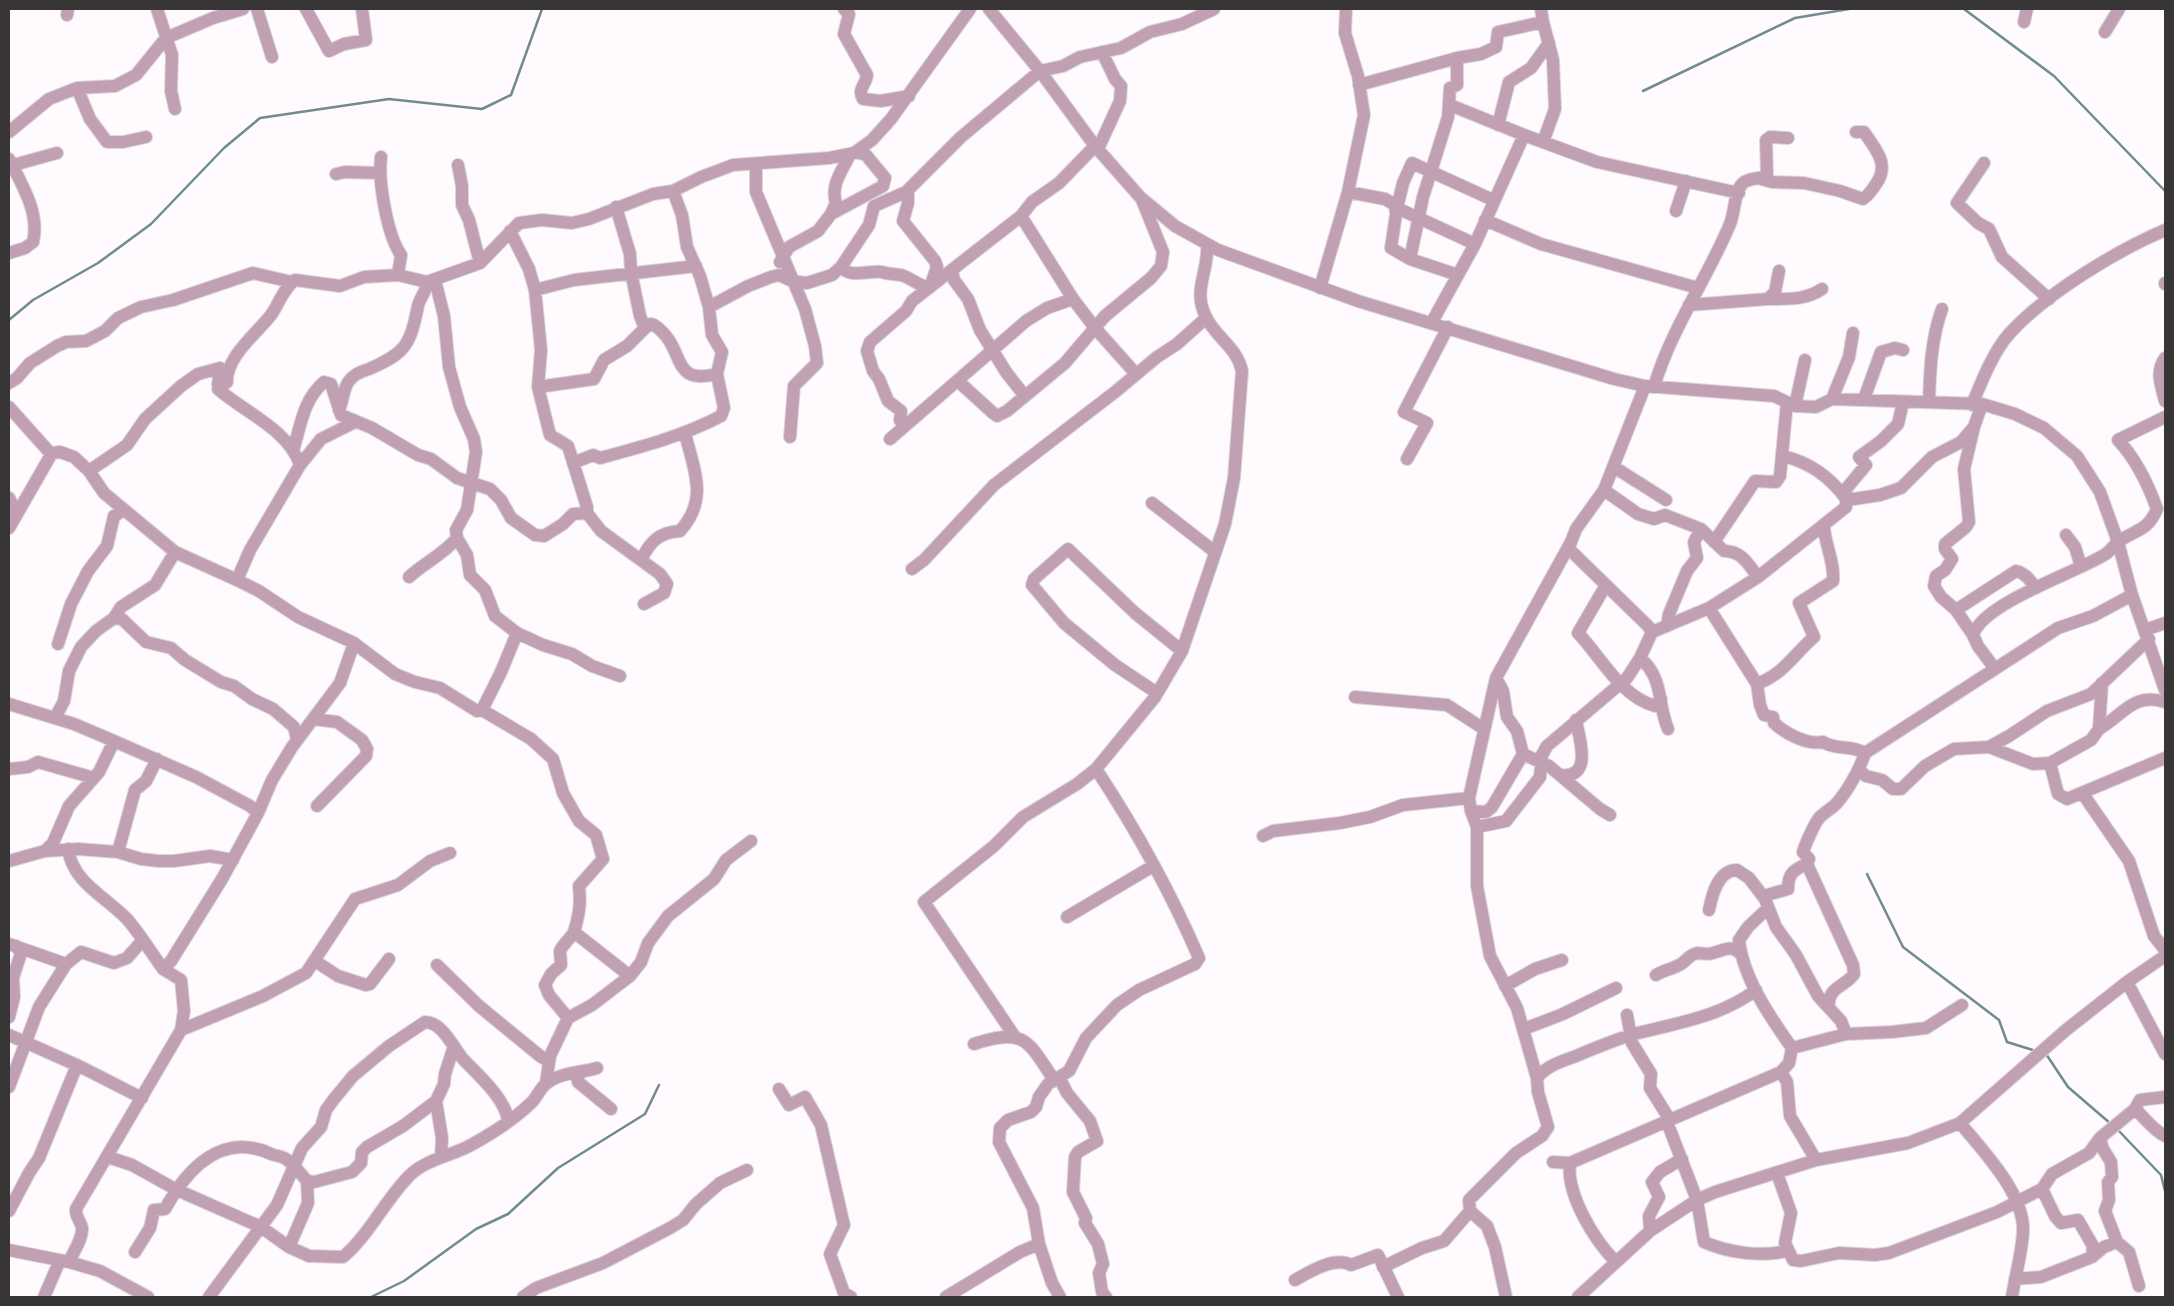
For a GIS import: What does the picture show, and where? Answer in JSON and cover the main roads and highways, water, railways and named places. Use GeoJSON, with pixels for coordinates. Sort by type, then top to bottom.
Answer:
{"type":"FeatureCollection","features":[{"type":"Feature","properties":{"kind":"waterway"},"geometry":{"type":"LineString","coordinates":[[9,320],[33,300],[98,263],[151,224],[224,148],[260,118],[389,99],[482,109],[511,95],[542,9]]}},
{"type":"Feature","properties":{"kind":"waterway"},"geometry":{"type":"LineString","coordinates":[[1643,91],[1795,18],[1849,9]]}},
{"type":"Feature","properties":{"kind":"waterway"},"geometry":{"type":"LineString","coordinates":[[1964,9],[2054,76],[2165,191]]}},
{"type":"Feature","properties":{"kind":"waterway"},"geometry":{"type":"LineString","coordinates":[[1867,874],[1903,947],[1999,1020],[2007,1042],[2036,1051]]}},
{"type":"Feature","properties":{"kind":"waterway"},"geometry":{"type":"LineString","coordinates":[[2046,1054],[2068,1087],[2111,1124]]}},
{"type":"Feature","properties":{"kind":"waterway"},"geometry":{"type":"LineString","coordinates":[[371,1297],[404,1281],[476,1229],[508,1214],[558,1168],[645,1114],[659,1085]]}},
{"type":"Feature","properties":{"kind":"waterway"},"geometry":{"type":"LineString","coordinates":[[2117,1129],[2161,1175],[2165,1191]]}}]}
